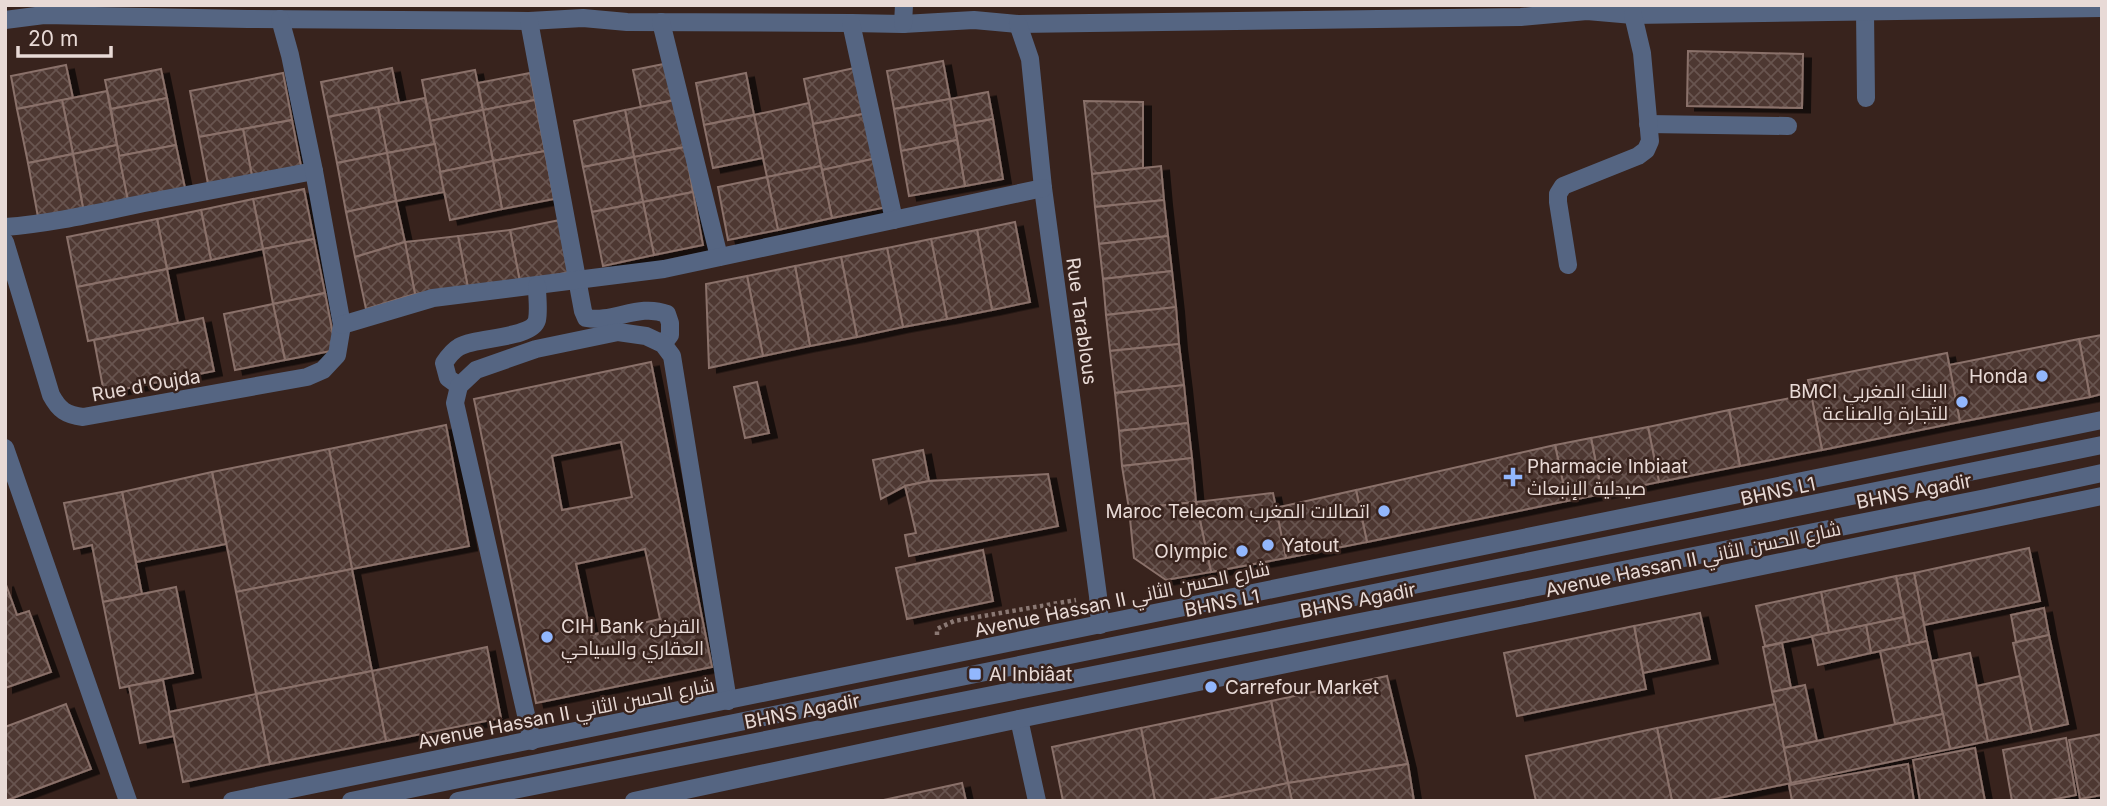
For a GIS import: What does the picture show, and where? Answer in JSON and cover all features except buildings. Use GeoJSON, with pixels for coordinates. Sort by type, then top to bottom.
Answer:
{"type":"FeatureCollection","features":[{"type":"Feature","properties":{"kind":"street"},"geometry":{"type":"LineString","coordinates":[[903,24],[904,5]]}},
{"type":"Feature","properties":{"kind":"street"},"geometry":{"type":"LineString","coordinates":[[5,20],[44,10],[248,12],[280,19],[340,12],[529,21],[627,14],[661,22],[903,24],[974,19],[1018,24],[1587,10],[1633,15],[1811,9],[1865,12],[2102,8]]}},
{"type":"Feature","properties":{"kind":"street"},"geometry":{"type":"LineString","coordinates":[[1865,12],[1866,98]]}},
{"type":"Feature","properties":{"kind":"street"},"geometry":{"type":"LineString","coordinates":[[1568,265],[1558,194],[1563,186],[1638,156],[1646,150],[1650,141],[1642,53],[1633,15]]}},
{"type":"Feature","properties":{"kind":"street"},"geometry":{"type":"LineString","coordinates":[[280,19],[314,172],[342,325],[433,298],[578,282],[664,269],[1043,188]]}},
{"type":"Feature","properties":{"kind":"street"},"geometry":{"type":"LineString","coordinates":[[529,21],[583,311],[586,318],[596,320],[643,310],[667,314],[670,335],[663,344]]}},
{"type":"Feature","properties":{"kind":"street"},"geometry":{"type":"LineString","coordinates":[[661,22],[719,257]]}},
{"type":"Feature","properties":{"kind":"street"},"geometry":{"type":"LineString","coordinates":[[851,23],[894,220]]}},
{"type":"Feature","properties":{"kind":"street","name":"Rue Tarablous"},"geometry":{"type":"LineString","coordinates":[[1018,24],[1030,58],[1043,188],[1100,625]]}},
{"type":"Feature","properties":{"kind":"street"},"geometry":{"type":"LineString","coordinates":[[1648,124],[1788,127]]}},
{"type":"Feature","properties":{"kind":"street"},"geometry":{"type":"LineString","coordinates":[[5,226],[37,225],[314,172]]}},
{"type":"Feature","properties":{"kind":"street","name":"Rue d'Oujda"},"geometry":{"type":"LineString","coordinates":[[5,242],[51,395],[57,408],[69,416],[83,417],[306,377],[323,370],[337,355],[342,325]]}},
{"type":"Feature","properties":{"kind":"street"},"geometry":{"type":"LineString","coordinates":[[459,386],[448,378],[444,363],[450,354],[460,346],[476,340],[505,336],[533,327],[537,321],[537,286]]}},
{"type":"Feature","properties":{"kind":"street"},"geometry":{"type":"LineString","coordinates":[[532,741],[456,403],[459,386],[476,370],[503,359],[592,337],[618,332],[646,336],[663,344],[672,356],[728,701]]}},
{"type":"Feature","properties":{"kind":"street","name":"Avenue Hassan II شارع الحسن الثاني"},"geometry":{"type":"LineString","coordinates":[[232,801],[2102,420]]}},
{"type":"Feature","properties":{"kind":"street","name":"BHNS L1"},"geometry":{"type":"LineString","coordinates":[[351,801],[2102,445]]}},
{"type":"Feature","properties":{"kind":"street"},"geometry":{"type":"LineString","coordinates":[[5,448],[128,801]]}},
{"type":"Feature","properties":{"kind":"street","name":"BHNS Agadir"},"geometry":{"type":"LineString","coordinates":[[458,801],[2102,473]]}},
{"type":"Feature","properties":{"kind":"street","name":"Avenue Hassan II شارع الحسن الثاني"},"geometry":{"type":"LineString","coordinates":[[634,801],[2102,496]]}},
{"type":"Feature","properties":{"kind":"street"},"geometry":{"type":"LineString","coordinates":[[1019,719],[1037,801]]}},
{"type":"Feature","properties":{"kind":"path"},"geometry":{"type":"LineString","coordinates":[[938,638],[937,629],[954,621],[1098,596]]}},
{"type":"Feature","properties":{"kind":"place","name":"Honda"},"geometry":{"type":"Point","coordinates":[2042,376]}},
{"type":"Feature","properties":{"kind":"place","name":"BMCI البنك المغربي للتجارة والصناعة"},"geometry":{"type":"Point","coordinates":[1962,402]}},
{"type":"Feature","properties":{"kind":"place","name":"Pharmacie Inbiaat صيدلية الإنبعاث"},"geometry":{"type":"Point","coordinates":[1513,477]}},
{"type":"Feature","properties":{"kind":"place","name":"Maroc Telecom اتصالات المغرب"},"geometry":{"type":"Point","coordinates":[1384,511]}},
{"type":"Feature","properties":{"kind":"place","name":"Yatout"},"geometry":{"type":"Point","coordinates":[1268,545]}},
{"type":"Feature","properties":{"kind":"place","name":"Olympic"},"geometry":{"type":"Point","coordinates":[1242,551]}},
{"type":"Feature","properties":{"kind":"place","name":"CIH Bank القرض العقاري والسياحي"},"geometry":{"type":"Point","coordinates":[547,637]}},
{"type":"Feature","properties":{"kind":"place","name":"Al Inbiâat"},"geometry":{"type":"Point","coordinates":[975,674]}},
{"type":"Feature","properties":{"kind":"place","name":"Carrefour Market"},"geometry":{"type":"Point","coordinates":[1211,687]}}]}
